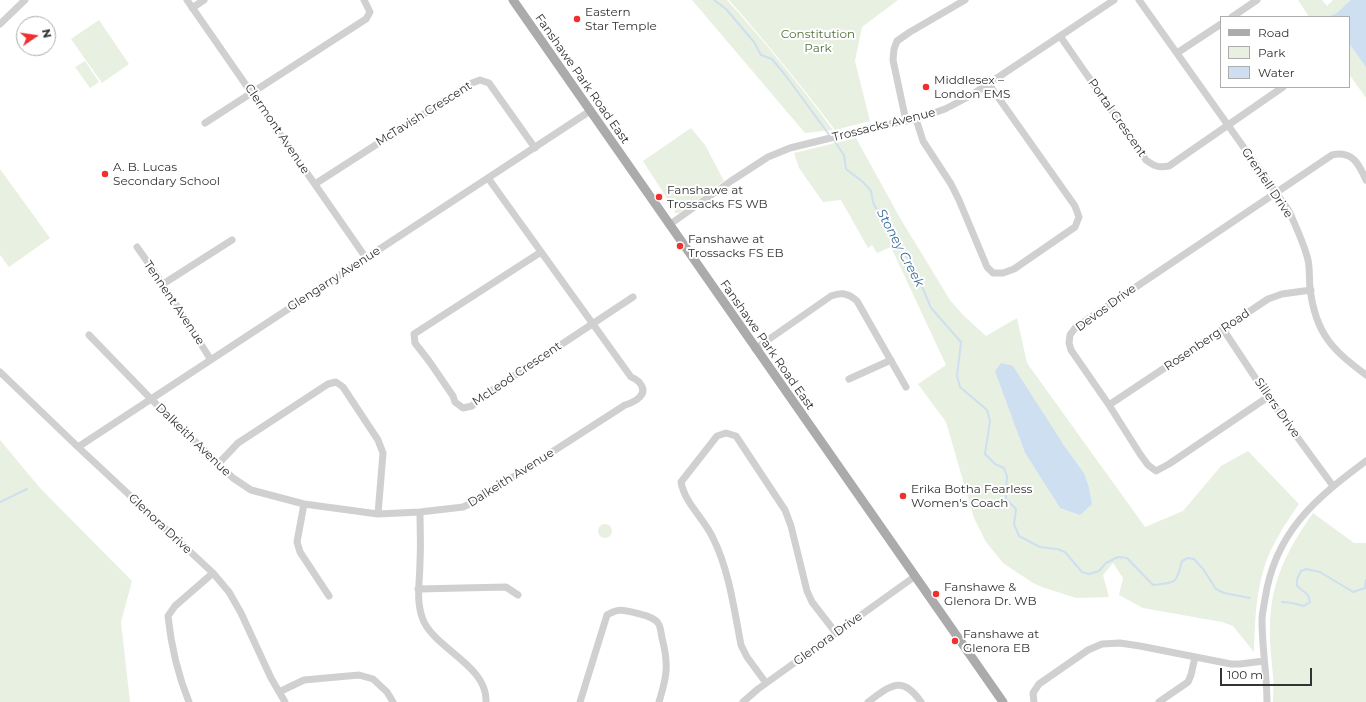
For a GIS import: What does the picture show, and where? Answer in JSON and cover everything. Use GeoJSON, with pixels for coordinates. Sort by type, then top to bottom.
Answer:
{"type":"FeatureCollection","features":[{"type":"Feature","properties":{"kind":"main road","name":"Fanshawe Park Road East"},"geometry":{"type":"LineString","coordinates":[[513,0],[914,577],[1003,702]]}},
{"type":"Feature","properties":{"kind":"street"},"geometry":{"type":"LineString","coordinates":[[0,24],[25,0]]}},
{"type":"Feature","properties":{"kind":"street","name":"Clermont Avenue"},"geometry":{"type":"LineString","coordinates":[[187,0],[366,258]]}},
{"type":"Feature","properties":{"kind":"street"},"geometry":{"type":"LineString","coordinates":[[192,8],[204,0]]}},
{"type":"Feature","properties":{"kind":"street"},"geometry":{"type":"LineString","coordinates":[[205,123],[366,19],[370,12],[364,0]]}},
{"type":"Feature","properties":{"kind":"street"},"geometry":{"type":"LineString","coordinates":[[906,121],[893,60],[894,49],[897,41],[965,0]]}},
{"type":"Feature","properties":{"kind":"street","name":"Trossacks Avenue"},"geometry":{"type":"LineString","coordinates":[[669,225],[768,157],[790,148],[916,119],[945,109],[970,96],[1114,0]]}},
{"type":"Feature","properties":{"kind":"street","name":"Grenfell Drive"},"geometry":{"type":"LineString","coordinates":[[1139,0],[1288,211],[1303,243],[1308,261],[1314,309],[1328,340],[1346,360],[1366,375]]}},
{"type":"Feature","properties":{"kind":"street"},"geometry":{"type":"LineString","coordinates":[[1233,16],[1246,3],[1257,0]]}},
{"type":"Feature","properties":{"kind":"street"},"geometry":{"type":"LineString","coordinates":[[1177,54],[1220,25]]}},
{"type":"Feature","properties":{"kind":"street","name":"Portal Crescent"},"geometry":{"type":"LineString","coordinates":[[1060,36],[1146,160],[1154,166],[1161,168],[1169,166],[1228,126]]}},
{"type":"Feature","properties":{"kind":"street","name":"McTavish Crescent"},"geometry":{"type":"LineString","coordinates":[[315,184],[472,83],[480,80],[489,83],[535,148]]}},
{"type":"Feature","properties":{"kind":"street"},"geometry":{"type":"LineString","coordinates":[[916,119],[923,141],[951,184],[959,200],[987,267],[993,273],[1003,273],[1014,269],[1075,227],[1079,217],[1076,206],[988,83]]}},
{"type":"Feature","properties":{"kind":"street"},"geometry":{"type":"LineString","coordinates":[[1228,126],[1282,88]]}},
{"type":"Feature","properties":{"kind":"street","name":"Glengarry Avenue"},"geometry":{"type":"LineString","coordinates":[[78,447],[590,111]]}},
{"type":"Feature","properties":{"kind":"street","name":"Devos Drive"},"geometry":{"type":"LineString","coordinates":[[1268,397],[1169,464],[1156,471],[1148,465],[1140,454],[1109,405],[1071,350],[1069,344],[1070,335],[1075,328],[1332,155],[1340,153],[1352,157],[1360,167],[1366,180]]}},
{"type":"Feature","properties":{"kind":"street","name":"Dalkeith Avenue"},"geometry":{"type":"LineString","coordinates":[[89,335],[151,399],[218,464],[233,478],[251,490],[304,504],[378,514],[420,512],[463,507],[476,501],[626,405],[635,402],[640,398],[642,390],[640,383],[631,377],[488,178]]}},
{"type":"Feature","properties":{"kind":"street"},"geometry":{"type":"LineString","coordinates":[[163,284],[232,240]]}},
{"type":"Feature","properties":{"kind":"street","name":"Tennent Avenue"},"geometry":{"type":"LineString","coordinates":[[137,247],[163,284],[211,360]]}},
{"type":"Feature","properties":{"kind":"street","name":"McLeod Crescent"},"geometry":{"type":"LineString","coordinates":[[541,252],[414,334],[415,343],[445,384],[455,402],[463,408],[472,406],[479,399],[633,297]]}},
{"type":"Feature","properties":{"kind":"street","name":"Rosenberg Road"},"geometry":{"type":"LineString","coordinates":[[1109,405],[1268,299],[1282,294],[1311,290]]}},
{"type":"Feature","properties":{"kind":"street"},"geometry":{"type":"LineString","coordinates":[[755,349],[831,296],[839,293],[850,295],[857,301],[906,387]]}},
{"type":"Feature","properties":{"kind":"street","name":"Sillers Drive"},"geometry":{"type":"LineString","coordinates":[[1223,328],[1268,397],[1332,486]]}},
{"type":"Feature","properties":{"kind":"street"},"geometry":{"type":"LineString","coordinates":[[850,379],[891,360]]}},
{"type":"Feature","properties":{"kind":"street","name":"Glenora Drive"},"geometry":{"type":"LineString","coordinates":[[0,372],[213,573],[229,592],[241,613],[271,678],[285,702]]}},
{"type":"Feature","properties":{"kind":"street"},"geometry":{"type":"LineString","coordinates":[[218,464],[238,443],[257,429],[328,384],[336,382],[343,387],[378,440],[383,453],[378,514]]}},
{"type":"Feature","properties":{"kind":"street"},"geometry":{"type":"LineString","coordinates":[[766,683],[747,657],[741,645],[723,561],[712,536],[682,491],[681,482],[717,436],[726,433],[736,436],[785,510],[792,526],[807,590],[812,602],[836,633]]}},
{"type":"Feature","properties":{"kind":"street"},"geometry":{"type":"LineString","coordinates":[[1267,702],[1262,618],[1267,585],[1275,559],[1290,531],[1304,514],[1332,486],[1366,461]]}},
{"type":"Feature","properties":{"kind":"street"},"geometry":{"type":"LineString","coordinates":[[304,504],[296,542],[300,552],[329,596]]}},
{"type":"Feature","properties":{"kind":"street"},"geometry":{"type":"LineString","coordinates":[[420,512],[420,562],[418,589],[419,606],[424,622],[432,632],[476,674],[483,685],[486,702]]}},
{"type":"Feature","properties":{"kind":"street"},"geometry":{"type":"LineString","coordinates":[[188,702],[182,687],[169,630],[168,616],[175,606],[213,573]]}},
{"type":"Feature","properties":{"kind":"street","name":"Glenora Drive"},"geometry":{"type":"LineString","coordinates":[[743,702],[766,683],[914,577]]}},
{"type":"Feature","properties":{"kind":"street"},"geometry":{"type":"LineString","coordinates":[[418,589],[506,587],[518,595]]}},
{"type":"Feature","properties":{"kind":"street"},"geometry":{"type":"LineString","coordinates":[[580,702],[606,615],[616,610],[626,610],[653,619],[658,623],[666,654],[667,668],[665,681],[658,702]]}},
{"type":"Feature","properties":{"kind":"street"},"geometry":{"type":"LineString","coordinates":[[1034,702],[1034,693],[1039,684],[1088,650],[1102,644],[1128,644],[1231,664],[1264,661]]}},
{"type":"Feature","properties":{"kind":"street"},"geometry":{"type":"LineString","coordinates":[[1159,702],[1188,682],[1192,675],[1195,657]]}},
{"type":"Feature","properties":{"kind":"street"},"geometry":{"type":"LineString","coordinates":[[280,692],[304,680],[359,675],[373,679],[386,692],[393,702]]}},
{"type":"Feature","properties":{"kind":"street"},"geometry":{"type":"LineString","coordinates":[[868,702],[887,689],[897,685],[907,686],[914,692],[921,702]]}},
{"type":"Feature","properties":{"kind":"green space"},"geometry":{"type":"Polygon","coordinates":[[[692,0],[727,0],[782,64],[833,130],[805,133],[692,0]]]}},
{"type":"Feature","properties":{"kind":"green space","name":"Constitution Park"},"geometry":{"type":"Polygon","coordinates":[[[729,0],[898,0],[862,27],[855,61],[870,121],[835,130],[783,64],[729,0]]]}},
{"type":"Feature","properties":{"kind":"green space"},"geometry":{"type":"Polygon","coordinates":[[[1298,0],[1322,0],[1327,6],[1333,0],[1366,0],[1366,98],[1350,75],[1350,16],[1308,16],[1298,0]]]}},
{"type":"Feature","properties":{"kind":"green space"},"geometry":{"type":"Polygon","coordinates":[[[99,20],[129,64],[102,83],[71,39],[99,20]]]}},
{"type":"Feature","properties":{"kind":"green space"},"geometry":{"type":"Polygon","coordinates":[[[85,61],[99,82],[90,88],[75,67],[85,61]]]}},
{"type":"Feature","properties":{"kind":"green space"},"geometry":{"type":"Polygon","coordinates":[[[691,128],[705,145],[724,181],[679,213],[674,213],[675,211],[643,161],[691,128]]]}},
{"type":"Feature","properties":{"kind":"green space"},"geometry":{"type":"Polygon","coordinates":[[[856,138],[900,218],[950,300],[964,316],[986,336],[1017,318],[1027,363],[1145,527],[1183,511],[1221,466],[1248,451],[1299,504],[1280,533],[1265,564],[1257,601],[1254,652],[1233,626],[1222,622],[1143,608],[1119,595],[1123,578],[1113,563],[1103,575],[1109,597],[1076,598],[1033,583],[1003,563],[986,542],[974,518],[946,422],[918,384],[946,365],[891,247],[877,253],[872,245],[868,248],[841,200],[823,202],[799,168],[794,153],[856,138]],[[1004,393],[1025,453],[1060,508],[1092,504],[1089,487],[1084,473],[1063,444],[1004,393]]]}},
{"type":"Feature","properties":{"kind":"green space"},"geometry":{"type":"Polygon","coordinates":[[[0,169],[50,238],[9,267],[0,255],[0,169]]]}},
{"type":"Feature","properties":{"kind":"green space"},"geometry":{"type":"Polygon","coordinates":[[[0,440],[40,488],[132,581],[121,622],[130,702],[0,702],[0,440]]]}},
{"type":"Feature","properties":{"kind":"green space"},"geometry":{"type":"Polygon","coordinates":[[[1313,513],[1354,543],[1366,543],[1366,702],[1273,702],[1270,632],[1271,609],[1277,579],[1296,539],[1313,513]]]}},
{"type":"Feature","properties":{"kind":"green space"},"geometry":{"type":"Polygon","coordinates":[[[602,524],[608,524],[612,528],[612,534],[608,538],[602,538],[598,534],[598,528],[602,524]]]}},
{"type":"Feature","properties":{"kind":"water"},"geometry":{"type":"Polygon","coordinates":[[[1351,0],[1366,0],[1366,67],[1350,44],[1350,16],[1330,16],[1337,13],[1351,0]]]}},
{"type":"Feature","properties":{"kind":"water"},"geometry":{"type":"Polygon","coordinates":[[[1001,363],[1013,366],[1063,444],[1084,473],[1089,487],[1092,504],[1080,515],[1060,508],[1025,453],[995,371],[1001,363]]]}},
{"type":"Feature","properties":{"kind":"waterway","name":"Stoney Creek"},"geometry":{"type":"LineString","coordinates":[[714,0],[726,9],[754,42],[761,55],[772,59],[830,136]]}},
{"type":"Feature","properties":{"kind":"waterway","name":"Stoney Creek"},"geometry":{"type":"LineString","coordinates":[[833,139],[844,155],[846,169],[863,182],[871,191],[873,202],[883,223],[897,240],[907,257],[931,308],[961,342],[957,376],[960,387],[987,410],[990,421],[985,454],[995,464],[1004,468],[1007,476],[1006,499],[1016,509],[1014,524],[1019,536],[1040,547],[1057,549],[1065,552],[1082,572],[1089,574],[1099,571],[1106,563],[1118,557],[1127,558],[1153,585],[1174,581],[1182,561],[1188,558],[1194,559],[1203,569],[1216,589],[1224,593],[1250,598]]}},
{"type":"Feature","properties":{"kind":"waterway"},"geometry":{"type":"LineString","coordinates":[[0,502],[27,489]]}},
{"type":"Feature","properties":{"kind":"waterway","name":"Stoney Creek"},"geometry":{"type":"LineString","coordinates":[[1282,602],[1304,606],[1310,602],[1308,595],[1297,586],[1297,579],[1301,571],[1306,569],[1320,572],[1353,592],[1365,588],[1366,580]]}},
{"type":"Feature","properties":{"kind":"place","name":"Eastern Star Temple"},"geometry":{"type":"Point","coordinates":[577,19]}},
{"type":"Feature","properties":{"kind":"place","name":"Middlesex – London EMS"},"geometry":{"type":"Point","coordinates":[926,87]}},
{"type":"Feature","properties":{"kind":"place","name":"A. B. Lucas Secondary School"},"geometry":{"type":"Point","coordinates":[105,174]}},
{"type":"Feature","properties":{"kind":"place","name":"Fanshawe at Trossacks FS WB"},"geometry":{"type":"Point","coordinates":[659,197]}},
{"type":"Feature","properties":{"kind":"place","name":"Fanshawe at Trossacks FS EB"},"geometry":{"type":"Point","coordinates":[680,246]}},
{"type":"Feature","properties":{"kind":"place","name":"Erika Botha Fearless Women's Coach"},"geometry":{"type":"Point","coordinates":[903,496]}},
{"type":"Feature","properties":{"kind":"place","name":"Fanshawe & Glenora Dr. WB"},"geometry":{"type":"Point","coordinates":[936,594]}},
{"type":"Feature","properties":{"kind":"place","name":"Fanshawe at Glenora EB"},"geometry":{"type":"Point","coordinates":[955,641]}}]}
